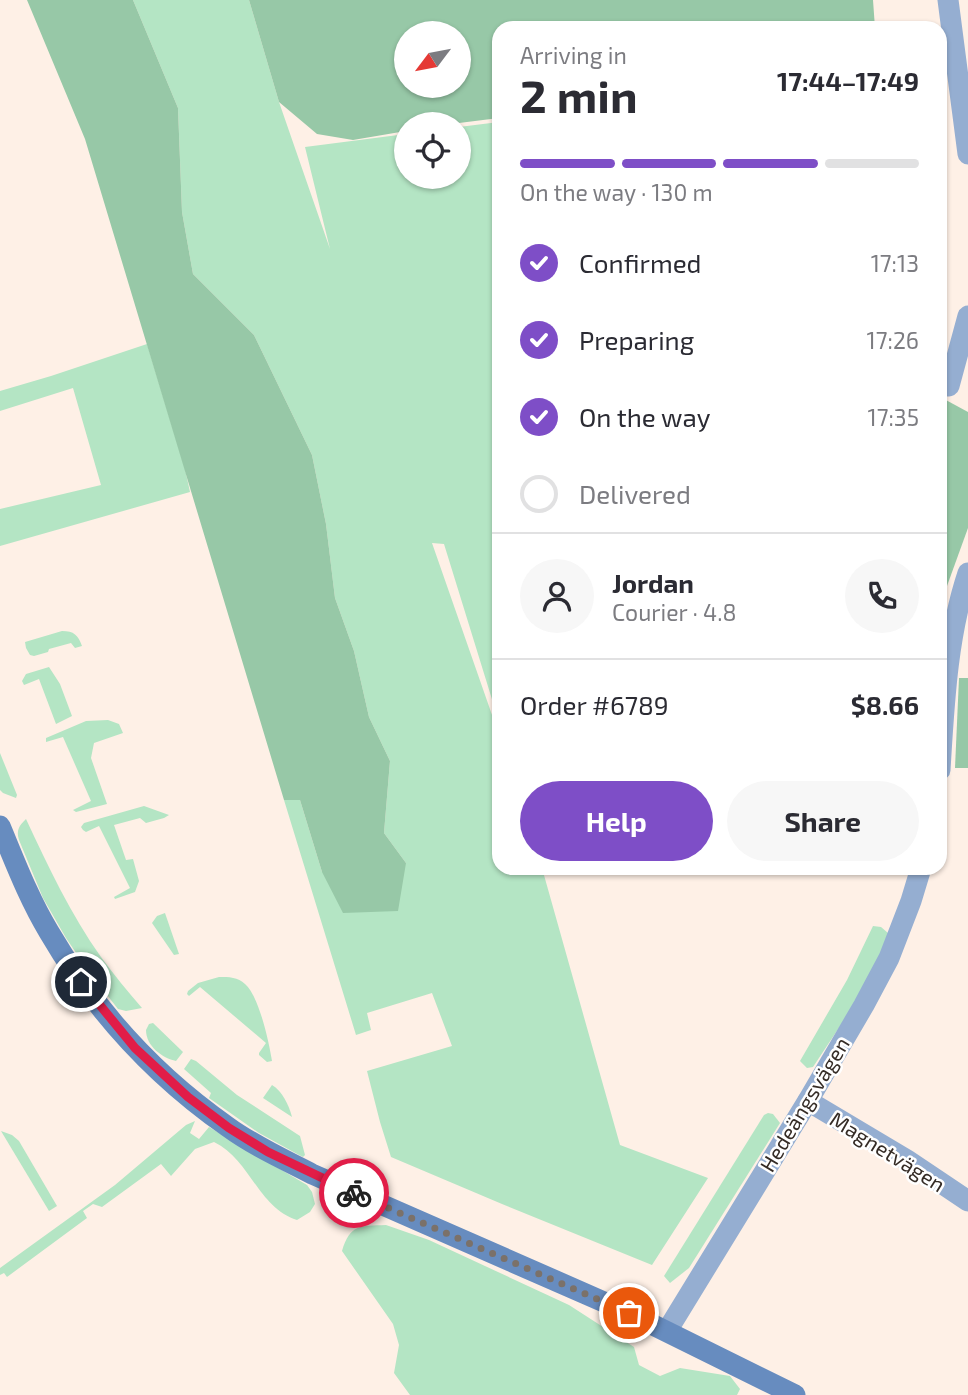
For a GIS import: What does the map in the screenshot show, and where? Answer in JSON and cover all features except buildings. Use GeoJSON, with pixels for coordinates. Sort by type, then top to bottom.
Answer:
{"type":"FeatureCollection","features":[{"type":"Feature","properties":{"kind":"street"},"geometry":{"type":"LineString","coordinates":[[948,0],[968,155]]}},
{"type":"Feature","properties":{"kind":"street"},"geometry":{"type":"LineString","coordinates":[[949,386],[968,316]]}},
{"type":"Feature","properties":{"kind":"street"},"geometry":{"type":"LineString","coordinates":[[947,689],[955,627],[968,573]]}},
{"type":"Feature","properties":{"kind":"street"},"geometry":{"type":"LineString","coordinates":[[0,826],[37,909],[81,982],[135,1048],[188,1097],[229,1128],[312,1174],[667,1331],[794,1395]]}},
{"type":"Feature","properties":{"kind":"street","name":"Hedeängsvägen"},"geometry":{"type":"LineString","coordinates":[[667,1331],[864,1005],[889,958],[919,875]]}},
{"type":"Feature","properties":{"kind":"street","name":"Magnetvägen"},"geometry":{"type":"LineString","coordinates":[[808,1101],[907,1160],[968,1201]]}},
{"type":"Feature","properties":{"kind":"green space"},"geometry":{"type":"Polygon","coordinates":[[[27,0],[133,0],[178,108],[182,212],[193,274],[254,335],[312,455],[326,524],[335,598],[354,651],[369,717],[390,761],[384,833],[406,863],[398,911],[343,913],[322,872],[300,800],[284,800],[85,139],[27,0]]]}},
{"type":"Feature","properties":{"kind":"green space"},"geometry":{"type":"Polygon","coordinates":[[[133,0],[249,0],[279,102],[330,249],[305,147],[394,136],[394,189],[471,189],[471,126],[492,123],[492,699],[444,544],[432,543],[492,715],[492,875],[544,875],[620,1145],[708,1178],[652,1265],[391,1157],[367,1071],[452,1046],[432,993],[367,1013],[371,1030],[356,1035],[284,800],[300,800],[322,872],[406,863],[384,833],[390,761],[369,717],[354,651],[335,598],[326,524],[312,455],[254,335],[193,274],[182,212],[178,108],[133,0]]]}},
{"type":"Feature","properties":{"kind":"green space"},"geometry":{"type":"Polygon","coordinates":[[[249,0],[873,0],[874,21],[492,21],[492,119],[471,122],[471,112],[394,112],[394,133],[353,140],[317,134],[279,102],[249,0]]]}},
{"type":"Feature","properties":{"kind":"green space"},"geometry":{"type":"Polygon","coordinates":[[[147,344],[190,492],[0,546],[0,509],[101,485],[73,388],[0,411],[0,391],[147,344]]]}},
{"type":"Feature","properties":{"kind":"green space"},"geometry":{"type":"Polygon","coordinates":[[[947,401],[968,412],[968,528],[947,586],[947,401]]]}},
{"type":"Feature","properties":{"kind":"green space"},"geometry":{"type":"Polygon","coordinates":[[[62,631],[75,634],[82,646],[75,648],[71,643],[49,649],[48,652],[30,655],[25,642],[62,631]]]}},
{"type":"Feature","properties":{"kind":"green space"},"geometry":{"type":"Polygon","coordinates":[[[49,667],[60,684],[72,716],[56,724],[39,679],[24,685],[22,681],[26,674],[49,667]]]}},
{"type":"Feature","properties":{"kind":"green space"},"geometry":{"type":"Polygon","coordinates":[[[959,678],[968,678],[968,768],[955,768],[959,678]]]}},
{"type":"Feature","properties":{"kind":"green space"},"geometry":{"type":"Polygon","coordinates":[[[108,720],[119,724],[123,733],[94,743],[91,758],[107,804],[76,812],[73,810],[91,801],[63,737],[46,742],[46,738],[86,721],[108,720]]]}},
{"type":"Feature","properties":{"kind":"green space"},"geometry":{"type":"Polygon","coordinates":[[[0,753],[17,795],[16,798],[0,790],[0,753]]]}},
{"type":"Feature","properties":{"kind":"green space"},"geometry":{"type":"Polygon","coordinates":[[[144,806],[169,815],[146,823],[140,818],[114,825],[126,860],[133,859],[139,881],[135,892],[115,899],[114,897],[130,888],[99,826],[86,832],[81,827],[84,823],[144,806]]]}},
{"type":"Feature","properties":{"kind":"green space"},"geometry":{"type":"Polygon","coordinates":[[[26,819],[51,872],[90,941],[142,1008],[126,1011],[118,1009],[66,938],[43,898],[19,840],[19,828],[26,819]]]}},
{"type":"Feature","properties":{"kind":"green space"},"geometry":{"type":"Polygon","coordinates":[[[165,913],[179,954],[174,955],[152,923],[157,916],[165,913]]]}},
{"type":"Feature","properties":{"kind":"green space"},"geometry":{"type":"Polygon","coordinates":[[[873,926],[881,927],[888,933],[888,939],[850,1011],[813,1067],[807,1068],[800,1061],[847,980],[873,926]]]}},
{"type":"Feature","properties":{"kind":"green space"},"geometry":{"type":"Polygon","coordinates":[[[219,977],[239,980],[250,990],[263,1020],[272,1061],[267,1062],[259,1055],[266,1043],[200,987],[189,996],[187,994],[198,983],[219,977]]]}},
{"type":"Feature","properties":{"kind":"green space"},"geometry":{"type":"Polygon","coordinates":[[[153,1023],[183,1052],[176,1061],[160,1054],[152,1046],[146,1030],[149,1024],[153,1023]]]}},
{"type":"Feature","properties":{"kind":"green space"},"geometry":{"type":"Polygon","coordinates":[[[191,1059],[237,1095],[300,1136],[305,1155],[303,1157],[259,1133],[209,1098],[211,1093],[184,1069],[191,1059]]]}},
{"type":"Feature","properties":{"kind":"green space"},"geometry":{"type":"Polygon","coordinates":[[[272,1085],[285,1099],[292,1117],[263,1098],[272,1085]]]}},
{"type":"Feature","properties":{"kind":"green space"},"geometry":{"type":"Polygon","coordinates":[[[773,1114],[780,1123],[689,1268],[670,1283],[664,1276],[764,1115],[773,1114]]]}},
{"type":"Feature","properties":{"kind":"green space"},"geometry":{"type":"Polygon","coordinates":[[[195,1121],[190,1133],[199,1139],[209,1127],[307,1185],[315,1204],[310,1212],[297,1220],[284,1214],[263,1195],[237,1160],[214,1142],[195,1149],[171,1176],[161,1164],[102,1207],[93,1204],[83,1211],[87,1218],[7,1277],[4,1273],[0,1275],[0,1268],[115,1185],[186,1125],[195,1121]]]}},
{"type":"Feature","properties":{"kind":"green space"},"geometry":{"type":"Polygon","coordinates":[[[1,1131],[19,1141],[57,1206],[49,1211],[1,1131]]]}},
{"type":"Feature","properties":{"kind":"green space"},"geometry":{"type":"Polygon","coordinates":[[[386,1225],[429,1240],[569,1305],[634,1347],[639,1365],[660,1376],[680,1368],[730,1376],[740,1389],[737,1395],[410,1395],[394,1373],[399,1345],[393,1324],[342,1251],[345,1242],[357,1228],[386,1225]]]}},
{"type":"Feature","properties":{"kind":"way so far"},"geometry":{"type":"LineString","coordinates":[[354,1193],[629,1313]]}},
{"type":"Feature","properties":{"kind":"route"},"geometry":{"type":"LineString","coordinates":[[81,982],[135,1048],[188,1097],[229,1128],[268,1152],[354,1193]]}}]}
